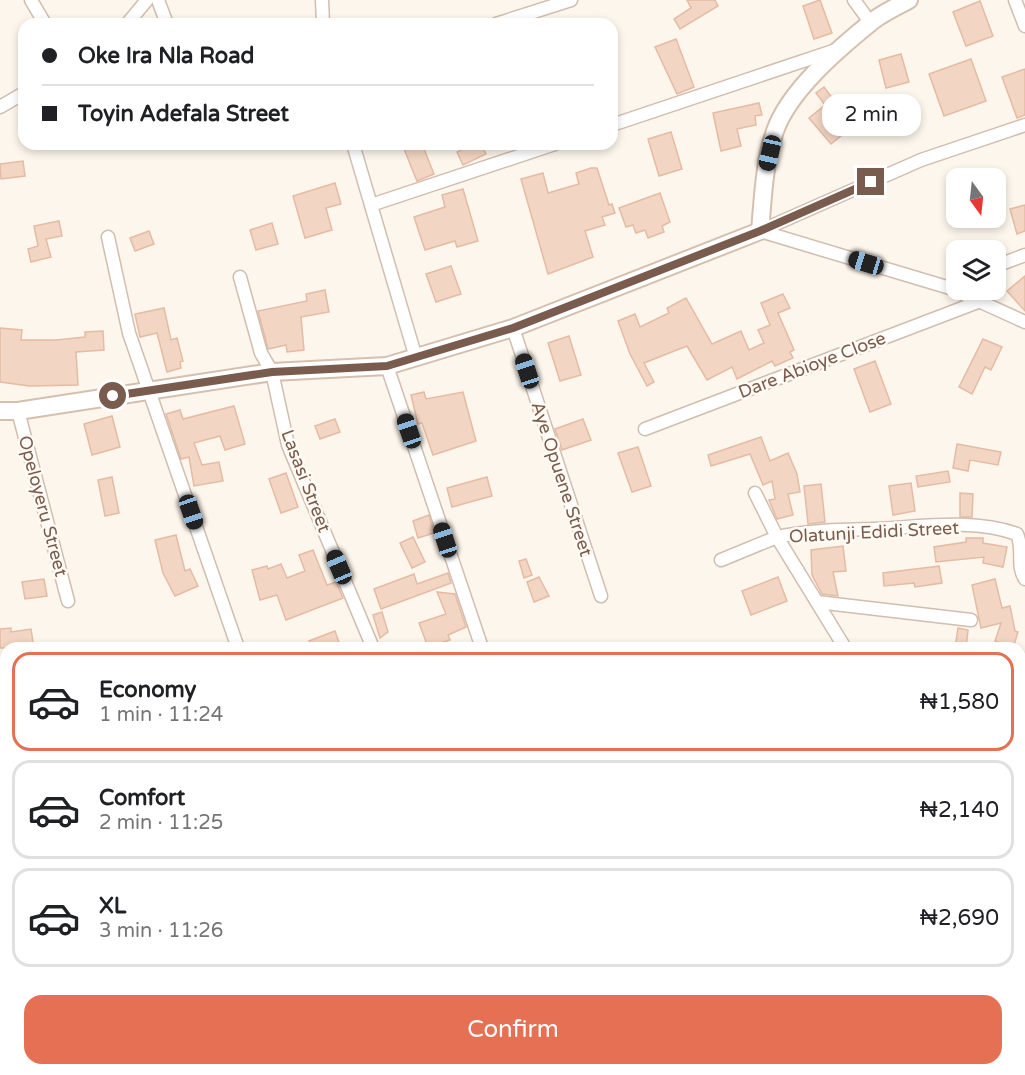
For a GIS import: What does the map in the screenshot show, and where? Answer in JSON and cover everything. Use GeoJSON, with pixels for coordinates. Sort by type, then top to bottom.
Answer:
{"type":"FeatureCollection","features":[{"type":"Feature","properties":{"kind":"street"},"geometry":{"type":"LineString","coordinates":[[31,0],[42,18]]}},
{"type":"Feature","properties":{"kind":"street"},"geometry":{"type":"LineString","coordinates":[[132,18],[147,0]]}},
{"type":"Feature","properties":{"kind":"street"},"geometry":{"type":"LineString","coordinates":[[158,0],[165,18]]}},
{"type":"Feature","properties":{"kind":"street"},"geometry":{"type":"LineString","coordinates":[[322,0],[323,18]]}},
{"type":"Feature","properties":{"kind":"street"},"geometry":{"type":"LineString","coordinates":[[515,18],[571,0]]}},
{"type":"Feature","properties":{"kind":"street"},"geometry":{"type":"LineString","coordinates":[[854,0],[870,22]]}},
{"type":"Feature","properties":{"kind":"street"},"geometry":{"type":"LineString","coordinates":[[760,231],[765,176],[775,130],[790,103],[870,22],[909,0]]}},
{"type":"Feature","properties":{"kind":"street"},"geometry":{"type":"LineString","coordinates":[[1015,0],[1025,26]]}},
{"type":"Feature","properties":{"kind":"street"},"geometry":{"type":"LineString","coordinates":[[618,123],[843,48]]}},
{"type":"Feature","properties":{"kind":"street"},"geometry":{"type":"LineString","coordinates":[[0,107],[18,96]]}},
{"type":"Feature","properties":{"kind":"street"},"geometry":{"type":"LineString","coordinates":[[0,411],[18,411],[272,372],[387,366],[416,358],[513,328],[760,231],[921,160],[1025,125]]}},
{"type":"Feature","properties":{"kind":"street"},"geometry":{"type":"LineString","coordinates":[[355,150],[416,358]]}},
{"type":"Feature","properties":{"kind":"street"},"geometry":{"type":"LineString","coordinates":[[371,205],[537,150]]}},
{"type":"Feature","properties":{"kind":"street"},"geometry":{"type":"LineString","coordinates":[[760,231],[946,284]]}},
{"type":"Feature","properties":{"kind":"street"},"geometry":{"type":"LineString","coordinates":[[108,237],[129,333],[236,642]]}},
{"type":"Feature","properties":{"kind":"street"},"geometry":{"type":"LineString","coordinates":[[1006,262],[1025,255]]}},
{"type":"Feature","properties":{"kind":"street","name":"Lasasi Street"},"geometry":{"type":"LineString","coordinates":[[240,277],[261,353],[272,372],[288,445],[371,642]]}},
{"type":"Feature","properties":{"kind":"street"},"geometry":{"type":"LineString","coordinates":[[975,300],[1025,322]]}},
{"type":"Feature","properties":{"kind":"street","name":"Dare Abioye Close"},"geometry":{"type":"LineString","coordinates":[[645,429],[978,302]]}},
{"type":"Feature","properties":{"kind":"street","name":"Aye Opuene Street"},"geometry":{"type":"LineString","coordinates":[[513,328],[601,596]]}},
{"type":"Feature","properties":{"kind":"street"},"geometry":{"type":"LineString","coordinates":[[387,366],[480,642]]}},
{"type":"Feature","properties":{"kind":"street","name":"Opeloyeru Street"},"geometry":{"type":"LineString","coordinates":[[18,411],[68,601]]}},
{"type":"Feature","properties":{"kind":"street"},"geometry":{"type":"LineString","coordinates":[[721,560],[777,537],[755,493]]}},
{"type":"Feature","properties":{"kind":"street","name":"Olatunji Edidi Street"},"geometry":{"type":"LineString","coordinates":[[841,642],[777,537],[802,532],[944,526],[1006,530],[1017,534],[1022,544],[1020,567],[1025,579]]}},
{"type":"Feature","properties":{"kind":"street"},"geometry":{"type":"LineString","coordinates":[[817,602],[971,620]]}},
{"type":"Feature","properties":{"kind":"building"},"geometry":{"type":"Polygon","coordinates":[[[687,0],[715,0],[718,6],[680,29],[674,19],[691,8],[687,0]]]}},
{"type":"Feature","properties":{"kind":"building"},"geometry":{"type":"Polygon","coordinates":[[[820,0],[832,33],[814,39],[803,6],[820,0]]]}},
{"type":"Feature","properties":{"kind":"building"},"geometry":{"type":"Polygon","coordinates":[[[980,1],[993,36],[966,46],[953,12],[980,1]]]}},
{"type":"Feature","properties":{"kind":"building"},"geometry":{"type":"Polygon","coordinates":[[[676,39],[694,87],[677,94],[655,47],[676,39]]]}},
{"type":"Feature","properties":{"kind":"building"},"geometry":{"type":"Polygon","coordinates":[[[901,54],[909,82],[886,88],[879,60],[901,54]]]}},
{"type":"Feature","properties":{"kind":"building"},"geometry":{"type":"Polygon","coordinates":[[[971,59],[986,101],[944,116],[929,74],[971,59]]]}},
{"type":"Feature","properties":{"kind":"building"},"geometry":{"type":"Polygon","coordinates":[[[1025,69],[1025,115],[1017,118],[1002,77],[1025,69]]]}},
{"type":"Feature","properties":{"kind":"building"},"geometry":{"type":"Polygon","coordinates":[[[824,87],[853,126],[831,144],[809,118],[825,105],[816,93],[824,87]]]}},
{"type":"Feature","properties":{"kind":"building"},"geometry":{"type":"Polygon","coordinates":[[[759,103],[762,115],[755,116],[756,125],[737,129],[741,146],[721,151],[713,113],[759,103]]]}},
{"type":"Feature","properties":{"kind":"building"},"geometry":{"type":"Polygon","coordinates":[[[671,132],[682,169],[659,176],[648,139],[671,132]]]}},
{"type":"Feature","properties":{"kind":"building"},"geometry":{"type":"Polygon","coordinates":[[[404,150],[424,150],[434,174],[417,181],[404,150]]]}},
{"type":"Feature","properties":{"kind":"building"},"geometry":{"type":"Polygon","coordinates":[[[484,150],[486,154],[463,165],[457,152],[484,150]]]}},
{"type":"Feature","properties":{"kind":"building"},"geometry":{"type":"Polygon","coordinates":[[[23,161],[25,176],[1,179],[0,164],[23,161]]]}},
{"type":"Feature","properties":{"kind":"building"},"geometry":{"type":"Polygon","coordinates":[[[597,168],[609,205],[612,204],[615,213],[602,217],[605,225],[585,231],[593,257],[548,274],[521,179],[543,173],[548,193],[579,184],[576,173],[597,168]]]}},
{"type":"Feature","properties":{"kind":"building"},"geometry":{"type":"Polygon","coordinates":[[[335,183],[341,204],[326,208],[332,230],[305,238],[293,196],[335,183]]]}},
{"type":"Feature","properties":{"kind":"building"},"geometry":{"type":"Polygon","coordinates":[[[463,189],[478,241],[457,247],[455,241],[425,250],[414,217],[445,207],[442,195],[463,189]]]}},
{"type":"Feature","properties":{"kind":"building"},"geometry":{"type":"Polygon","coordinates":[[[660,193],[670,222],[662,226],[664,232],[648,238],[645,230],[636,233],[633,225],[626,227],[619,208],[660,193]]]}},
{"type":"Feature","properties":{"kind":"building"},"geometry":{"type":"Polygon","coordinates":[[[1025,205],[1025,231],[1017,234],[1010,209],[1025,205]]]}},
{"type":"Feature","properties":{"kind":"building"},"geometry":{"type":"Polygon","coordinates":[[[59,221],[62,236],[46,239],[51,257],[31,262],[28,249],[38,246],[34,226],[59,221]]]}},
{"type":"Feature","properties":{"kind":"building"},"geometry":{"type":"Polygon","coordinates":[[[272,223],[278,244],[256,250],[250,230],[272,223]]]}},
{"type":"Feature","properties":{"kind":"building"},"geometry":{"type":"Polygon","coordinates":[[[149,231],[154,244],[135,251],[130,238],[149,231]]]}},
{"type":"Feature","properties":{"kind":"building"},"geometry":{"type":"Polygon","coordinates":[[[451,266],[461,294],[436,302],[426,274],[451,266]]]}},
{"type":"Feature","properties":{"kind":"building"},"geometry":{"type":"Polygon","coordinates":[[[1025,276],[1025,311],[1007,291],[1025,276]]]}},
{"type":"Feature","properties":{"kind":"building"},"geometry":{"type":"Polygon","coordinates":[[[325,290],[329,312],[301,317],[304,350],[287,352],[286,345],[268,349],[258,311],[307,301],[306,294],[325,290]]]}},
{"type":"Feature","properties":{"kind":"building"},"geometry":{"type":"Polygon","coordinates":[[[783,294],[790,308],[778,313],[794,350],[790,352],[793,358],[775,366],[772,361],[737,379],[732,367],[707,380],[687,346],[644,363],[654,382],[647,386],[630,354],[618,321],[635,314],[640,327],[669,313],[667,308],[686,298],[712,344],[741,331],[749,350],[764,343],[758,330],[770,325],[761,303],[783,294]]]}},
{"type":"Feature","properties":{"kind":"building"},"geometry":{"type":"Polygon","coordinates":[[[164,308],[171,340],[177,338],[183,361],[180,362],[181,368],[167,372],[157,333],[140,337],[135,314],[164,308]]]}},
{"type":"Feature","properties":{"kind":"building"},"geometry":{"type":"Polygon","coordinates":[[[0,328],[22,330],[21,340],[85,337],[85,332],[103,331],[104,350],[76,352],[78,385],[29,386],[0,382],[0,328]]]}},
{"type":"Feature","properties":{"kind":"building"},"geometry":{"type":"Polygon","coordinates":[[[569,336],[581,375],[560,381],[548,343],[569,336]]]}},
{"type":"Feature","properties":{"kind":"building"},"geometry":{"type":"Polygon","coordinates":[[[983,339],[1002,347],[991,370],[985,367],[972,394],[959,387],[983,339]]]}},
{"type":"Feature","properties":{"kind":"building"},"geometry":{"type":"Polygon","coordinates":[[[875,361],[891,404],[870,412],[854,369],[875,361]]]}},
{"type":"Feature","properties":{"kind":"building"},"geometry":{"type":"Polygon","coordinates":[[[424,392],[426,399],[463,392],[476,441],[433,455],[422,423],[418,424],[411,395],[424,392]]]}},
{"type":"Feature","properties":{"kind":"building"},"geometry":{"type":"Polygon","coordinates":[[[234,406],[245,444],[225,450],[220,436],[194,443],[202,465],[219,462],[223,481],[194,486],[189,457],[181,459],[166,414],[180,410],[183,419],[234,406]]]}},
{"type":"Feature","properties":{"kind":"building"},"geometry":{"type":"Polygon","coordinates":[[[112,416],[120,447],[92,455],[84,424],[112,416]]]}},
{"type":"Feature","properties":{"kind":"building"},"geometry":{"type":"Polygon","coordinates":[[[335,419],[340,432],[320,439],[315,426],[335,419]]]}},
{"type":"Feature","properties":{"kind":"building"},"geometry":{"type":"Polygon","coordinates":[[[583,419],[591,440],[562,450],[555,429],[583,419]]]}},
{"type":"Feature","properties":{"kind":"building"},"geometry":{"type":"Polygon","coordinates":[[[761,437],[770,461],[788,453],[797,474],[800,492],[788,494],[793,515],[777,519],[769,500],[775,499],[772,481],[763,485],[750,454],[711,466],[708,455],[761,437]]]}},
{"type":"Feature","properties":{"kind":"building"},"geometry":{"type":"Polygon","coordinates":[[[957,444],[1001,452],[998,465],[970,460],[968,471],[953,468],[957,444]]]}},
{"type":"Feature","properties":{"kind":"building"},"geometry":{"type":"Polygon","coordinates":[[[638,447],[651,486],[632,492],[618,453],[638,447]]]}},
{"type":"Feature","properties":{"kind":"building"},"geometry":{"type":"Polygon","coordinates":[[[948,471],[950,482],[918,487],[916,476],[948,471]]]}},
{"type":"Feature","properties":{"kind":"building"},"geometry":{"type":"Polygon","coordinates":[[[286,473],[298,507],[281,513],[269,479],[286,473]]]}},
{"type":"Feature","properties":{"kind":"building"},"geometry":{"type":"Polygon","coordinates":[[[112,477],[119,513],[105,516],[98,480],[112,477]]]}},
{"type":"Feature","properties":{"kind":"building"},"geometry":{"type":"Polygon","coordinates":[[[487,477],[492,496],[452,507],[447,488],[487,477]]]}},
{"type":"Feature","properties":{"kind":"building"},"geometry":{"type":"Polygon","coordinates":[[[911,483],[915,511],[893,515],[889,486],[911,483]]]}},
{"type":"Feature","properties":{"kind":"building"},"geometry":{"type":"Polygon","coordinates":[[[821,484],[825,522],[808,524],[804,486],[821,484]]]}},
{"type":"Feature","properties":{"kind":"building"},"geometry":{"type":"Polygon","coordinates":[[[960,493],[973,494],[972,517],[960,517],[960,493]]]}},
{"type":"Feature","properties":{"kind":"building"},"geometry":{"type":"Polygon","coordinates":[[[429,515],[434,533],[418,538],[413,521],[429,515]]]}},
{"type":"Feature","properties":{"kind":"building"},"geometry":{"type":"Polygon","coordinates":[[[176,535],[185,571],[190,569],[198,586],[175,596],[163,573],[155,540],[176,535]]]}},
{"type":"Feature","properties":{"kind":"building"},"geometry":{"type":"Polygon","coordinates":[[[413,537],[425,562],[412,568],[400,543],[413,537]]]}},
{"type":"Feature","properties":{"kind":"building"},"geometry":{"type":"Polygon","coordinates":[[[966,538],[983,538],[983,543],[1007,547],[1003,567],[983,563],[984,557],[936,562],[934,547],[966,542],[966,538]]]}},
{"type":"Feature","properties":{"kind":"building"},"geometry":{"type":"Polygon","coordinates":[[[843,546],[846,571],[833,572],[838,596],[822,594],[812,575],[811,550],[843,546]]]}},
{"type":"Feature","properties":{"kind":"building"},"geometry":{"type":"Polygon","coordinates":[[[313,550],[327,585],[336,582],[343,598],[286,620],[277,595],[260,600],[252,570],[267,566],[268,569],[281,564],[287,578],[305,571],[299,555],[313,550]]]}},
{"type":"Feature","properties":{"kind":"building"},"geometry":{"type":"Polygon","coordinates":[[[526,559],[532,575],[524,578],[519,561],[526,559]]]}},
{"type":"Feature","properties":{"kind":"building"},"geometry":{"type":"Polygon","coordinates":[[[939,566],[942,583],[915,587],[914,583],[884,586],[883,573],[939,566]]]}},
{"type":"Feature","properties":{"kind":"building"},"geometry":{"type":"Polygon","coordinates":[[[448,573],[451,583],[381,609],[374,589],[414,574],[417,584],[448,573]]]}},
{"type":"Feature","properties":{"kind":"building"},"geometry":{"type":"Polygon","coordinates":[[[539,577],[549,596],[534,602],[527,582],[539,577]]]}},
{"type":"Feature","properties":{"kind":"building"},"geometry":{"type":"Polygon","coordinates":[[[778,577],[787,601],[751,615],[742,591],[778,577]]]}},
{"type":"Feature","properties":{"kind":"building"},"geometry":{"type":"Polygon","coordinates":[[[44,579],[47,596],[25,599],[22,582],[44,579]]]}},
{"type":"Feature","properties":{"kind":"building"},"geometry":{"type":"Polygon","coordinates":[[[995,579],[1002,608],[1010,606],[1015,631],[1018,632],[1015,642],[995,641],[1001,623],[981,628],[972,585],[995,579]]]}},
{"type":"Feature","properties":{"kind":"building"},"geometry":{"type":"Polygon","coordinates":[[[437,592],[455,594],[466,627],[448,635],[450,640],[426,642],[419,623],[446,614],[437,592]]]}},
{"type":"Feature","properties":{"kind":"building"},"geometry":{"type":"Polygon","coordinates":[[[382,612],[388,632],[380,638],[373,615],[382,612]]]}},
{"type":"Feature","properties":{"kind":"building"},"geometry":{"type":"Polygon","coordinates":[[[11,628],[11,632],[31,629],[33,642],[0,642],[0,629],[11,628]]]}},
{"type":"Feature","properties":{"kind":"building"},"geometry":{"type":"Polygon","coordinates":[[[958,628],[968,630],[967,642],[956,642],[958,628]]]}},
{"type":"Feature","properties":{"kind":"building"},"geometry":{"type":"Polygon","coordinates":[[[335,631],[339,642],[309,642],[335,631]]]}},
{"type":"Feature","properties":{"kind":"route"},"geometry":{"type":"LineString","coordinates":[[113,396],[272,372],[387,366],[513,328],[760,231],[871,182]]}}]}
